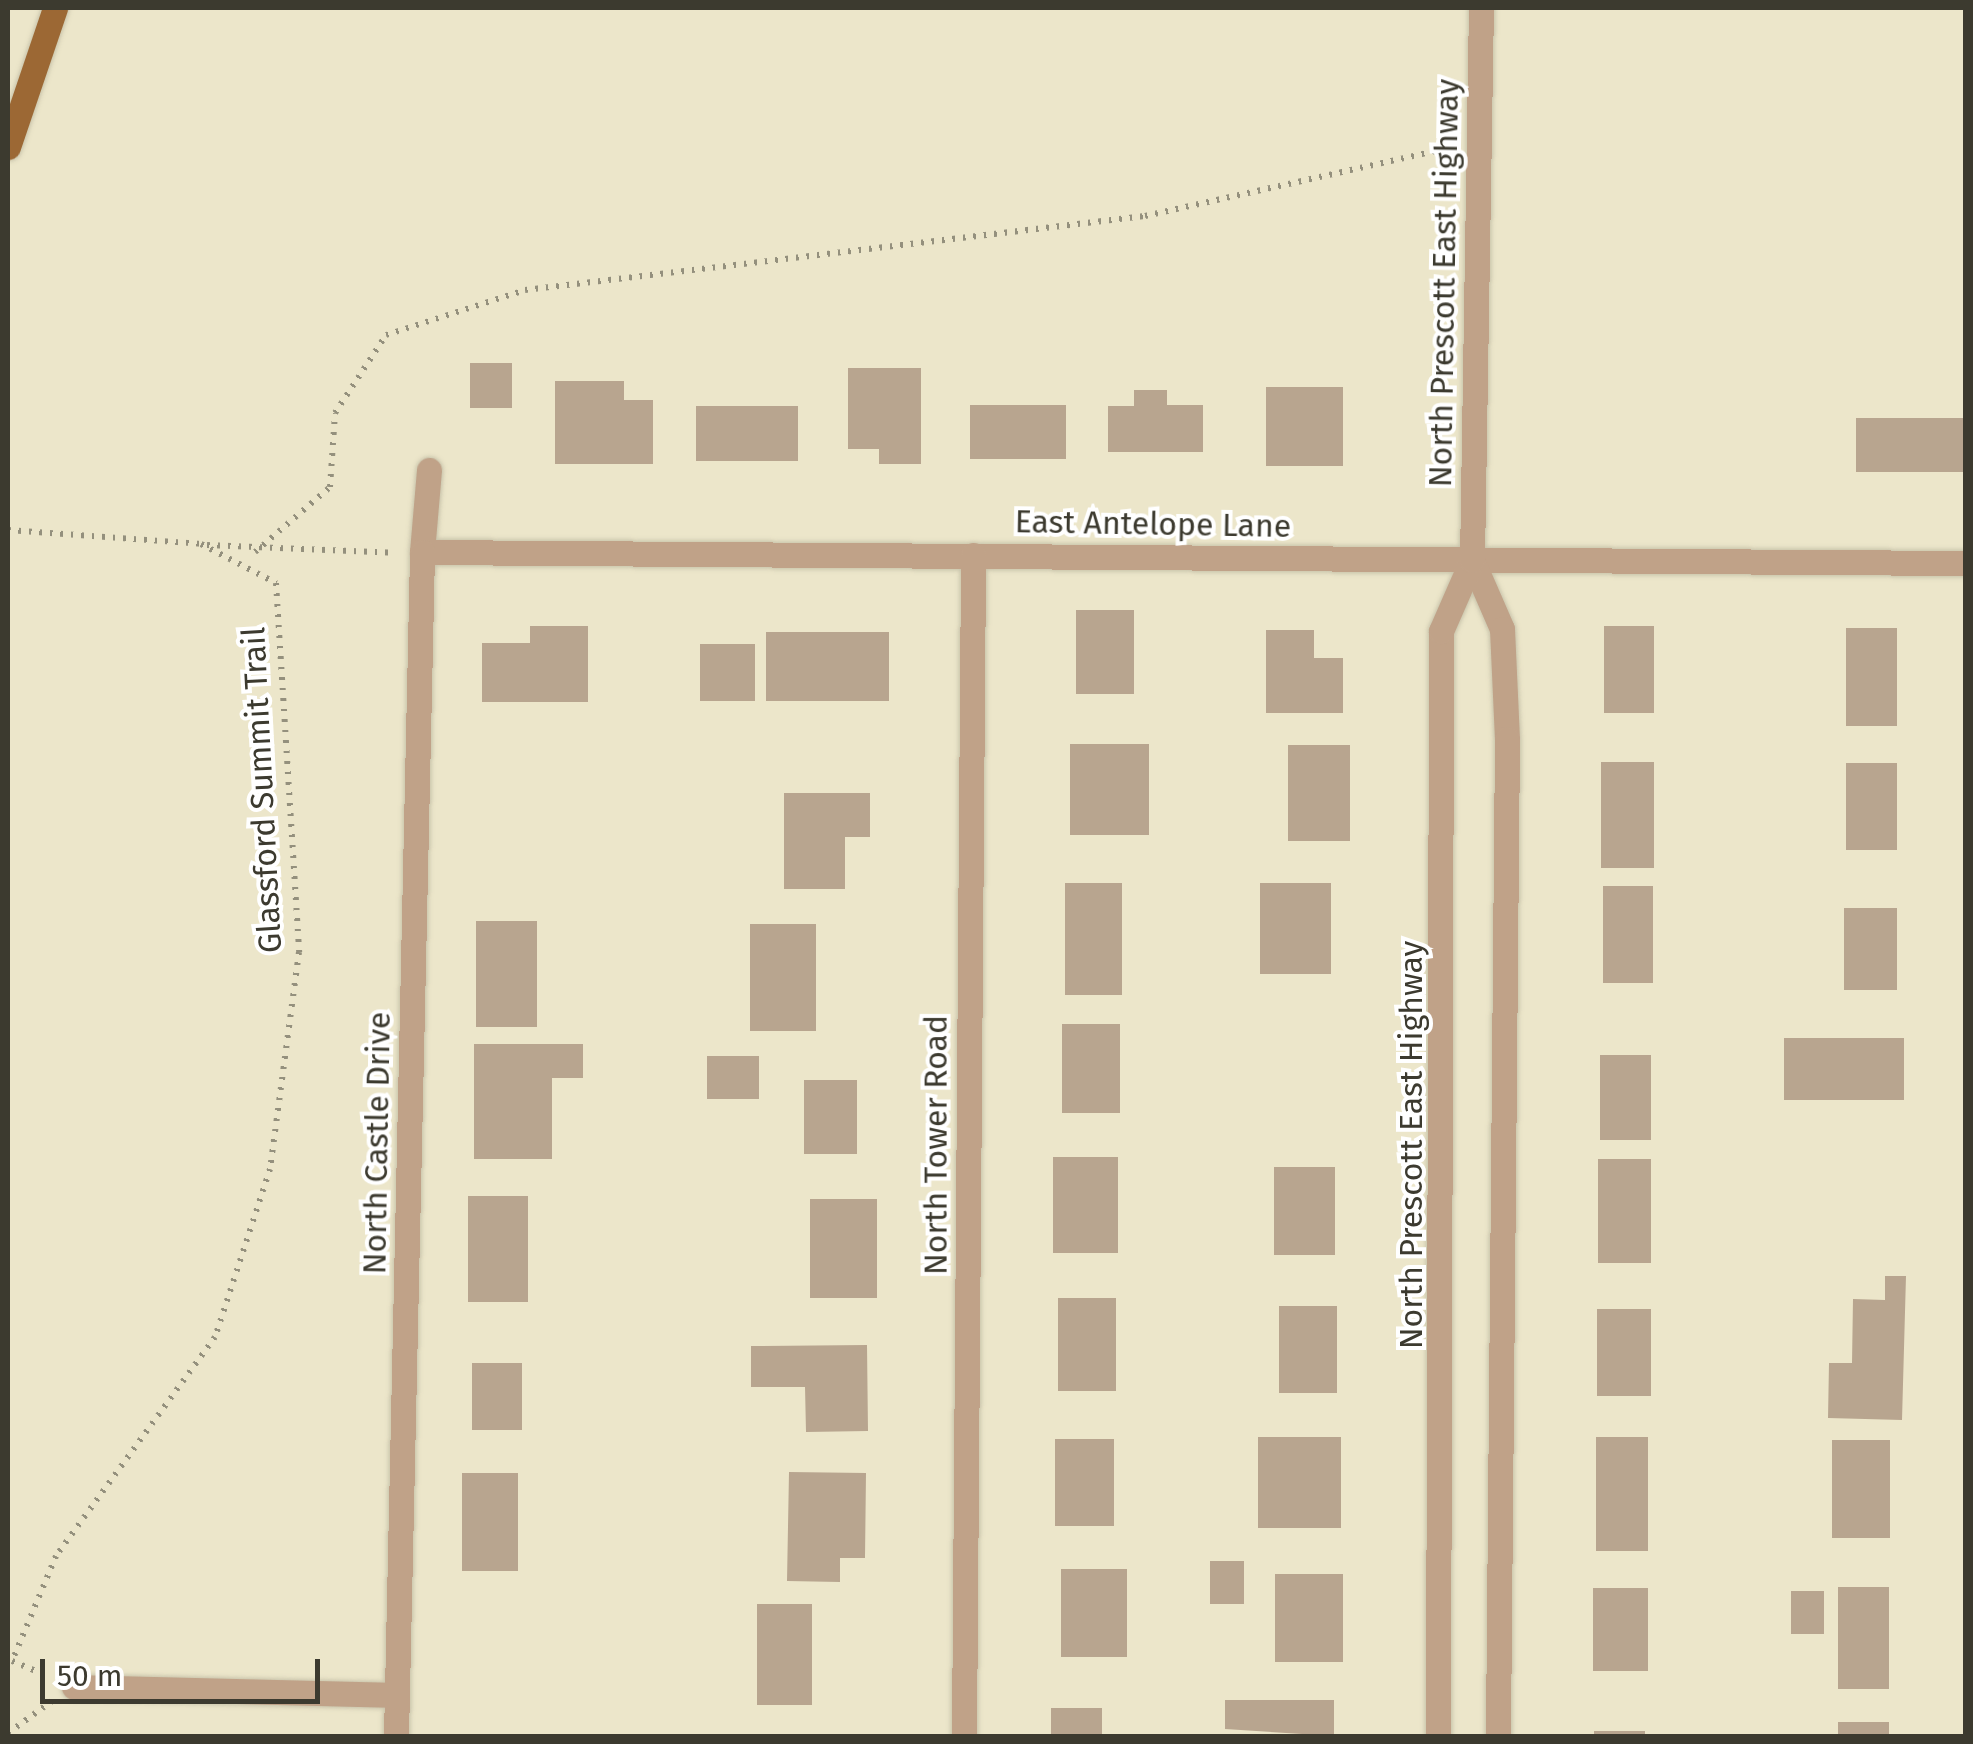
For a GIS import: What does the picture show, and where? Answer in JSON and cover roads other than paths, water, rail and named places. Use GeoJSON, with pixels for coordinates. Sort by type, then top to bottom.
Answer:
{"type":"FeatureCollection","features":[{"type":"Feature","properties":{"kind":"main road"},"geometry":{"type":"LineString","coordinates":[[8,147],[55,8]]}},
{"type":"Feature","properties":{"kind":"street","name":"North Prescott East Highway"},"geometry":{"type":"LineString","coordinates":[[1438,1736],[1441,631],[1472,560],[1481,8]]}},
{"type":"Feature","properties":{"kind":"street"},"geometry":{"type":"LineString","coordinates":[[422,552],[429,470]]}},
{"type":"Feature","properties":{"kind":"street","name":"East Antelope Lane"},"geometry":{"type":"LineString","coordinates":[[422,552],[1966,563]]}},
{"type":"Feature","properties":{"kind":"street","name":"North Castle Drive"},"geometry":{"type":"LineString","coordinates":[[396,1736],[422,552]]}},
{"type":"Feature","properties":{"kind":"street","name":"North Tower Road"},"geometry":{"type":"LineString","coordinates":[[964,1736],[973,555]]}},
{"type":"Feature","properties":{"kind":"street","name":"North Prescott East Highway"},"geometry":{"type":"LineString","coordinates":[[1472,560],[1502,629],[1507,739],[1498,1736]]}},
{"type":"Feature","properties":{"kind":"street"},"geometry":{"type":"LineString","coordinates":[[74,1687],[397,1695]]}}]}
